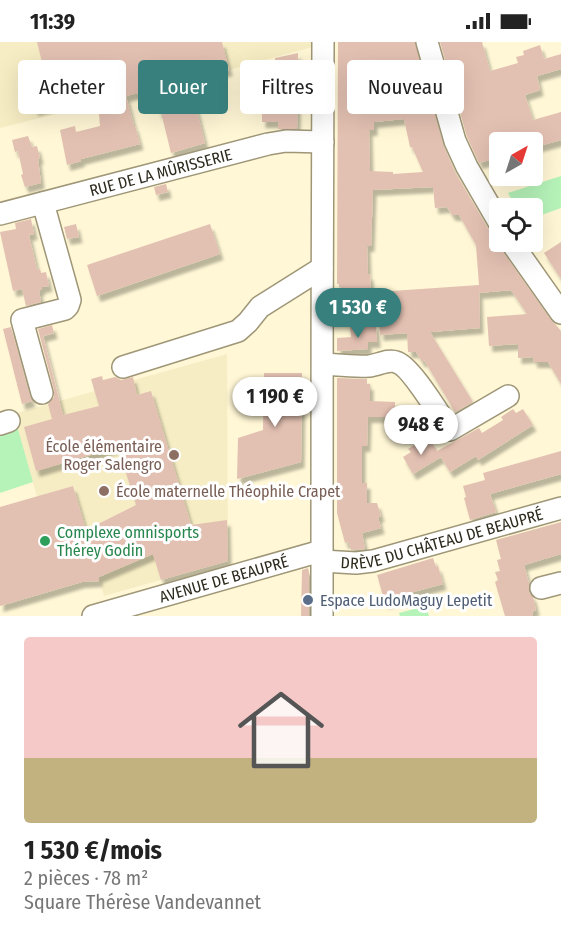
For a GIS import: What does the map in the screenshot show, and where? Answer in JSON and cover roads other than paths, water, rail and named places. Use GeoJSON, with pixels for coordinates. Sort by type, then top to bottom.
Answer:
{"type":"FeatureCollection","features":[{"type":"Feature","properties":{"kind":"street"},"geometry":{"type":"LineString","coordinates":[[322,616],[323,42]]}},
{"type":"Feature","properties":{"kind":"street"},"geometry":{"type":"LineString","coordinates":[[427,42],[455,141],[489,205]]}},
{"type":"Feature","properties":{"kind":"street","name":"RUE DE LA MÛRISSERIE"},"geometry":{"type":"LineString","coordinates":[[0,214],[268,144],[286,141],[323,142]]}},
{"type":"Feature","properties":{"kind":"street"},"geometry":{"type":"LineString","coordinates":[[42,393],[22,320],[65,309],[70,300],[43,203]]}},
{"type":"Feature","properties":{"kind":"street"},"geometry":{"type":"LineString","coordinates":[[518,252],[561,313]]}},
{"type":"Feature","properties":{"kind":"street"},"geometry":{"type":"LineString","coordinates":[[123,367],[238,331],[260,307],[322,268]]}},
{"type":"Feature","properties":{"kind":"street"},"geometry":{"type":"LineString","coordinates":[[323,364],[362,366],[398,362],[406,368],[450,430],[508,396]]}},
{"type":"Feature","properties":{"kind":"street","name":"DRÈVE DU CHÂTEAU DE BEAUPRÉ"},"geometry":{"type":"LineString","coordinates":[[321,559],[356,563],[381,560],[561,508]]}},
{"type":"Feature","properties":{"kind":"street","name":"AVENUE DE BEAUPRÉ"},"geometry":{"type":"LineString","coordinates":[[93,616],[321,559]]}},
{"type":"Feature","properties":{"kind":"street","name":"AVENUE DE BEAUPRÉ"},"geometry":{"type":"LineString","coordinates":[[142,616],[321,559]]}},
{"type":"Feature","properties":{"kind":"place","name":"École élémentaire Roger Salengro"},"geometry":{"type":"Point","coordinates":[174,455]}},
{"type":"Feature","properties":{"kind":"place","name":"École maternelle Théophile Crapet"},"geometry":{"type":"Point","coordinates":[104,491]}},
{"type":"Feature","properties":{"kind":"place","name":"Complexe omnisports Thérey Godin"},"geometry":{"type":"Point","coordinates":[45,541]}},
{"type":"Feature","properties":{"kind":"place","name":"Espace LudoMaguy Lepetit"},"geometry":{"type":"Point","coordinates":[308,600]}}]}
